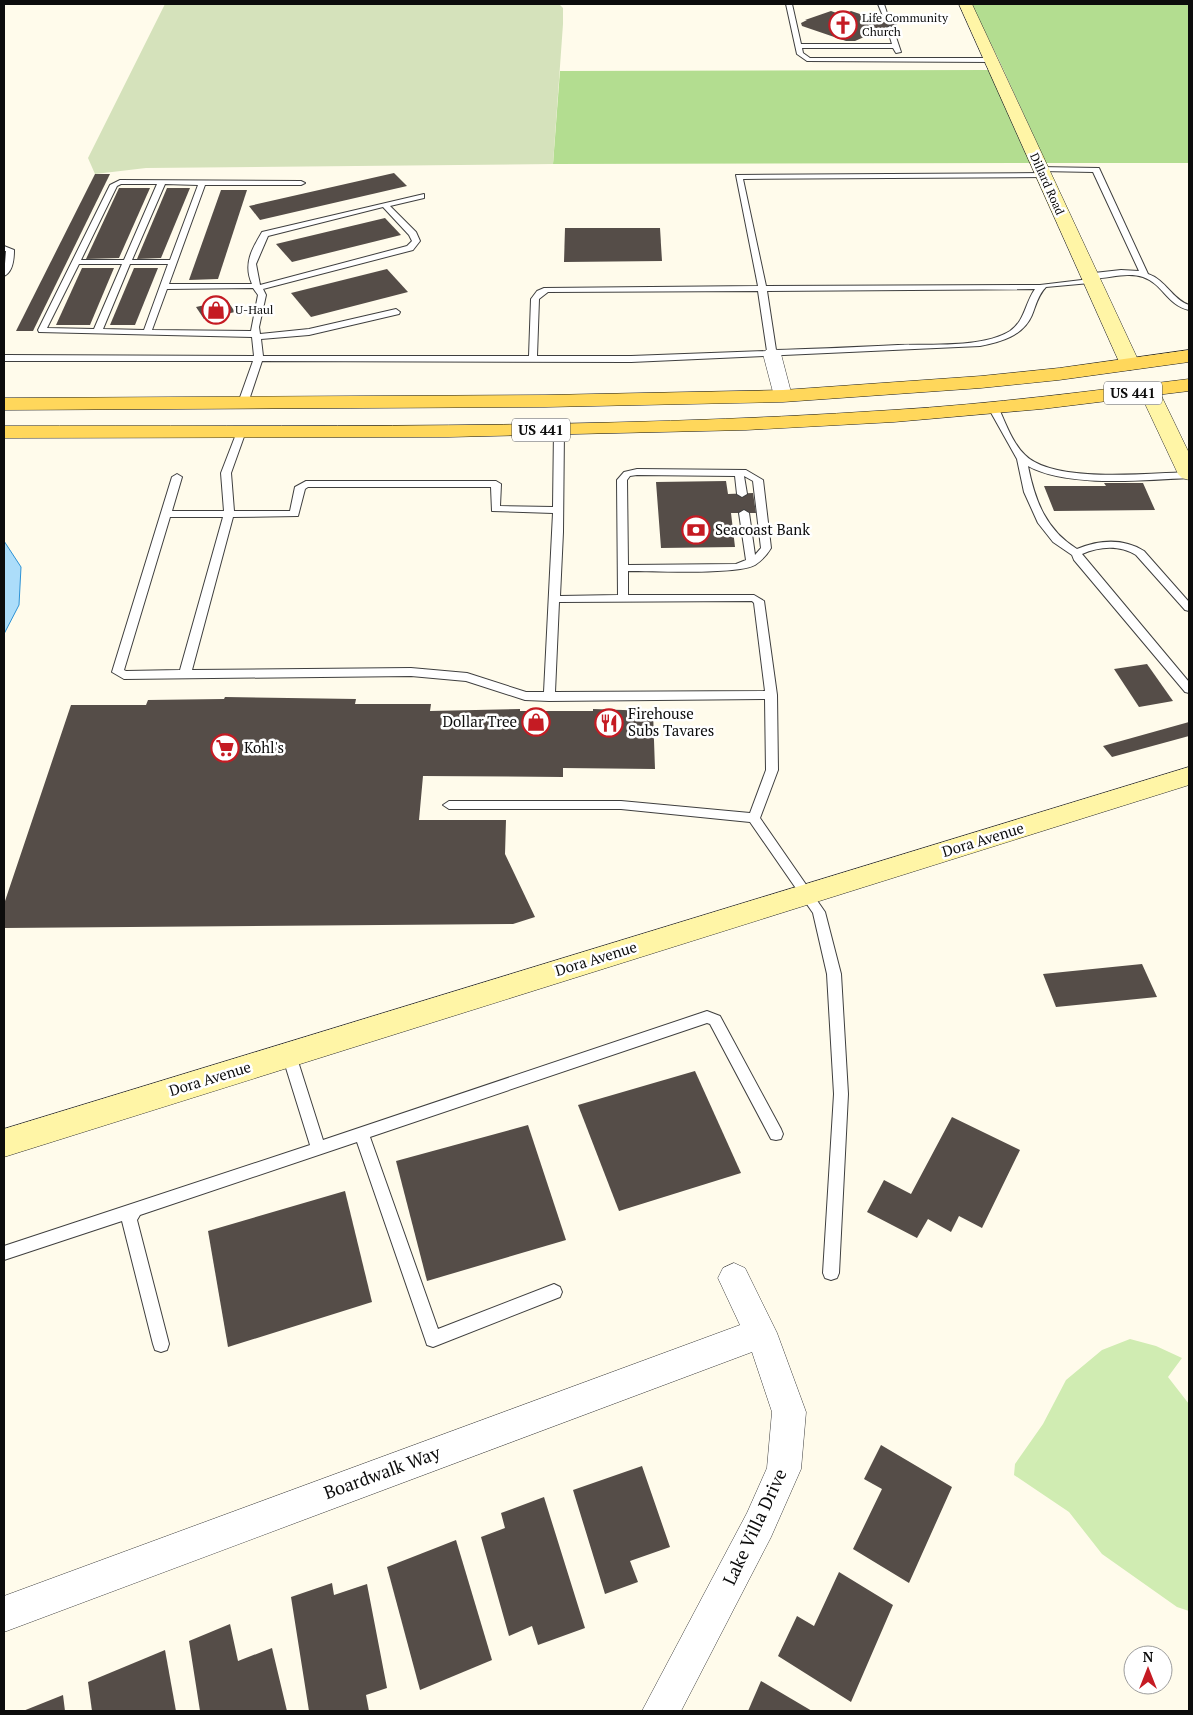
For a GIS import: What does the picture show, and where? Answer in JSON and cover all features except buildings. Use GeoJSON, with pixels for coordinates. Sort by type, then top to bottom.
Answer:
{"type":"FeatureCollection","features":[{"type":"Feature","properties":{"kind":"main road","name":"US 441"},"geometry":{"type":"LineString","coordinates":[[4,404],[546,401],[783,396],[972,382],[1189,356]]}},
{"type":"Feature","properties":{"kind":"main road"},"geometry":{"type":"LineString","coordinates":[[996,409],[1104,382],[1123,374],[1130,364]]}},
{"type":"Feature","properties":{"kind":"main road"},"geometry":{"type":"LineString","coordinates":[[1149,391],[1157,382],[1171,374],[1189,370]]}},
{"type":"Feature","properties":{"kind":"main road","name":"US 441"},"geometry":{"type":"LineString","coordinates":[[4,432],[559,430],[788,424],[996,409],[1189,385]]}},
{"type":"Feature","properties":{"kind":"main road"},"geometry":{"type":"LineString","coordinates":[[241,431],[261,423],[319,414],[477,414],[504,411],[546,401]]}},
{"type":"Feature","properties":{"kind":"main road"},"geometry":{"type":"LineString","coordinates":[[4,420],[164,419],[196,416],[225,410],[243,403]]}},
{"type":"Feature","properties":{"kind":"street","name":"Dillard Road"},"geometry":{"type":"LineString","coordinates":[[965,4],[1130,364]]}},
{"type":"Feature","properties":{"kind":"street"},"geometry":{"type":"LineString","coordinates":[[772,354],[783,396]]}},
{"type":"Feature","properties":{"kind":"street"},"geometry":{"type":"LineString","coordinates":[[1149,391],[1189,475]]}},
{"type":"Feature","properties":{"kind":"street","name":"Dora Avenue"},"geometry":{"type":"LineString","coordinates":[[4,1143],[1189,776]]}},
{"type":"Feature","properties":{"kind":"street","name":"Lake Villa Drive"},"geometry":{"type":"LineString","coordinates":[[661,1711],[759,1525],[784,1469],[789,1412],[761,1332],[734,1278]]}},
{"type":"Feature","properties":{"kind":"street","name":"Boardwalk Way"},"geometry":{"type":"LineString","coordinates":[[4,1614],[761,1332]]}},
{"type":"Feature","properties":{"kind":"lane"},"geometry":{"type":"LineString","coordinates":[[789,4],[800,54],[809,60],[992,60]]}},
{"type":"Feature","properties":{"kind":"lane"},"geometry":{"type":"LineString","coordinates":[[881,4],[901,60]]}},
{"type":"Feature","properties":{"kind":"lane"},"geometry":{"type":"LineString","coordinates":[[799,46],[896,46]]}},
{"type":"Feature","properties":{"kind":"lane"},"geometry":{"type":"LineString","coordinates":[[772,354],[762,288],[739,177],[1096,170],[1145,275]]}},
{"type":"Feature","properties":{"kind":"lane"},"geometry":{"type":"LineString","coordinates":[[301,183],[120,182],[114,185],[42,330],[256,335],[309,332],[396,312]]}},
{"type":"Feature","properties":{"kind":"lane"},"geometry":{"type":"LineString","coordinates":[[97,332],[162,182]]}},
{"type":"Feature","properties":{"kind":"lane"},"geometry":{"type":"LineString","coordinates":[[147,333],[202,183]]}},
{"type":"Feature","properties":{"kind":"lane"},"geometry":{"type":"LineString","coordinates":[[243,403],[259,357],[255,327],[262,295],[250,275],[253,255],[265,234],[422,196]]}},
{"type":"Feature","properties":{"kind":"lane"},"geometry":{"type":"LineString","coordinates":[[164,287],[257,287],[410,248],[416,241],[413,234],[386,205]]}},
{"type":"Feature","properties":{"kind":"lane"},"geometry":{"type":"LineString","coordinates":[[4,248],[10,250],[10,261],[4,274]]}},
{"type":"Feature","properties":{"kind":"lane"},"geometry":{"type":"LineString","coordinates":[[75,262],[173,262]]}},
{"type":"Feature","properties":{"kind":"lane"},"geometry":{"type":"LineString","coordinates":[[4,358],[259,357],[533,360],[772,354],[948,346],[1000,338],[1019,330],[1027,316],[1032,300],[1042,287],[1050,283],[1113,274],[1145,275],[1154,279],[1175,302],[1189,308]]}},
{"type":"Feature","properties":{"kind":"lane"},"geometry":{"type":"LineString","coordinates":[[533,360],[535,299],[540,293],[547,290],[1042,287]]}},
{"type":"Feature","properties":{"kind":"lane"},"geometry":{"type":"LineString","coordinates":[[996,409],[1022,459],[1027,488],[1035,508],[1056,539],[1077,553],[1078,558],[1187,683]]}},
{"type":"Feature","properties":{"kind":"lane"},"geometry":{"type":"LineString","coordinates":[[549,696],[558,510],[559,430]]}},
{"type":"Feature","properties":{"kind":"lane"},"geometry":{"type":"LineString","coordinates":[[185,674],[229,514],[226,473],[241,431]]}},
{"type":"Feature","properties":{"kind":"lane"},"geometry":{"type":"LineString","coordinates":[[1022,459],[1043,469],[1068,475],[1189,475]]}},
{"type":"Feature","properties":{"kind":"lane"},"geometry":{"type":"LineString","coordinates":[[623,598],[622,480],[627,474],[637,472],[740,473],[753,476],[758,480],[766,548],[762,556],[751,563],[736,567],[624,568]]}},
{"type":"Feature","properties":{"kind":"lane"},"geometry":{"type":"LineString","coordinates":[[740,473],[742,494]]}},
{"type":"Feature","properties":{"kind":"lane"},"geometry":{"type":"LineString","coordinates":[[176,477],[118,672],[124,675],[411,672],[467,678],[525,696],[771,695]]}},
{"type":"Feature","properties":{"kind":"lane"},"geometry":{"type":"LineString","coordinates":[[165,514],[294,514],[300,487],[306,484],[496,484],[494,509],[558,510]]}},
{"type":"Feature","properties":{"kind":"lane"},"geometry":{"type":"LineString","coordinates":[[744,513],[751,563]]}},
{"type":"Feature","properties":{"kind":"lane"},"geometry":{"type":"LineString","coordinates":[[1077,553],[1086,548],[1123,545],[1132,547],[1140,553],[1189,608]]}},
{"type":"Feature","properties":{"kind":"lane"},"geometry":{"type":"LineString","coordinates":[[554,599],[754,598],[759,601],[771,695],[772,770],[754,818]]}},
{"type":"Feature","properties":{"kind":"lane"},"geometry":{"type":"LineString","coordinates":[[449,805],[621,805],[754,818],[819,912],[834,974],[840,1041],[841,1094],[831,1273]]}},
{"type":"Feature","properties":{"kind":"lane"},"geometry":{"type":"LineString","coordinates":[[4,1253],[707,1017],[716,1020],[776,1134]]}},
{"type":"Feature","properties":{"kind":"lane"},"geometry":{"type":"LineString","coordinates":[[289,1055],[318,1148]]}},
{"type":"Feature","properties":{"kind":"lane"},"geometry":{"type":"LineString","coordinates":[[362,1133],[433,1339],[554,1292]]}},
{"type":"Feature","properties":{"kind":"lane"},"geometry":{"type":"LineString","coordinates":[[135,1210],[129,1219],[161,1344]]}},
{"type":"Feature","properties":{"kind":"green space"},"geometry":{"type":"Polygon","coordinates":[[[165,4],[559,4],[563,8],[563,24],[553,164],[146,168],[95,174],[88,158],[165,4]]]}},
{"type":"Feature","properties":{"kind":"green space"},"geometry":{"type":"Polygon","coordinates":[[[971,4],[1189,4],[1189,163],[1046,163],[971,4]]]}},
{"type":"Feature","properties":{"kind":"green space"},"geometry":{"type":"Polygon","coordinates":[[[989,70],[1030,163],[553,164],[560,71],[989,70]]]}},
{"type":"Feature","properties":{"kind":"green space"},"geometry":{"type":"Polygon","coordinates":[[[1130,1339],[1156,1346],[1182,1358],[1168,1377],[1189,1404],[1189,1611],[1177,1607],[1102,1554],[1069,1512],[1014,1475],[1015,1464],[1043,1424],[1066,1380],[1102,1350],[1130,1339]]]}},
{"type":"Feature","properties":{"kind":"water"},"geometry":{"type":"Polygon","coordinates":[[[4,541],[21,567],[19,605],[4,634],[4,541]]]}},
{"type":"Feature","properties":{"kind":"place","name":"Life Community Church"},"geometry":{"type":"Point","coordinates":[843,25]}},
{"type":"Feature","properties":{"kind":"place","name":"U-Haul"},"geometry":{"type":"Point","coordinates":[216,310]}},
{"type":"Feature","properties":{"kind":"place","name":"Seacoast Bank"},"geometry":{"type":"Point","coordinates":[696,530]}},
{"type":"Feature","properties":{"kind":"place","name":"Dollar Tree"},"geometry":{"type":"Point","coordinates":[536,722]}},
{"type":"Feature","properties":{"kind":"place","name":"Firehouse Subs Tavares"},"geometry":{"type":"Point","coordinates":[609,723]}},
{"type":"Feature","properties":{"kind":"place","name":"Kohl's"},"geometry":{"type":"Point","coordinates":[225,748]}}]}
